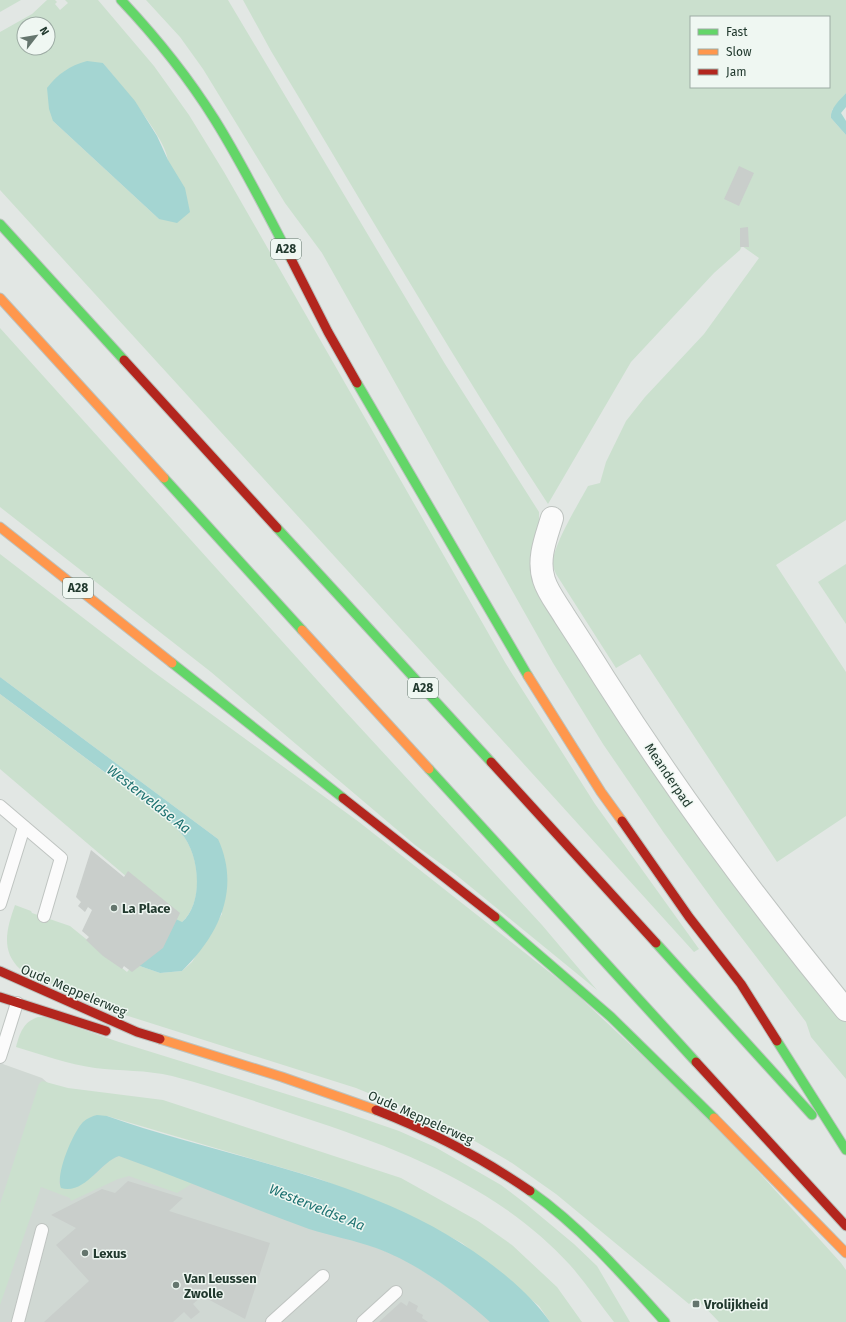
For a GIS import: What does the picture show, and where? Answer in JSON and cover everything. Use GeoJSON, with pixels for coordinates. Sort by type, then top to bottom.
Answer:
{"type":"FeatureCollection","features":[{"type":"Feature","properties":{"kind":"main road","name":"A28"},"geometry":{"type":"LineString","coordinates":[[121,0],[150,31],[191,85],[215,120],[257,194],[328,332],[508,645],[596,785],[689,917],[741,984],[846,1150]]}},
{"type":"Feature","properties":{"kind":"main road","name":"A28"},"geometry":{"type":"LineString","coordinates":[[0,224],[846,1153]]}},
{"type":"Feature","properties":{"kind":"main road"},"geometry":{"type":"LineString","coordinates":[[0,298],[846,1226]]}},
{"type":"Feature","properties":{"kind":"main road","name":"A28"},"geometry":{"type":"LineString","coordinates":[[0,527],[511,930],[611,1017],[674,1077],[846,1253]]}},
{"type":"Feature","properties":{"kind":"main road","name":"Oude Meppelerweg"},"geometry":{"type":"LineString","coordinates":[[0,971],[8,995]]}},
{"type":"Feature","properties":{"kind":"main road","name":"Oude Meppelerweg"},"geometry":{"type":"LineString","coordinates":[[8,995],[104,1031],[138,1032]]}},
{"type":"Feature","properties":{"kind":"main road","name":"Oude Meppelerweg"},"geometry":{"type":"LineString","coordinates":[[8,995],[108,1017],[138,1032],[281,1077],[377,1110],[443,1139],[474,1155],[513,1179],[546,1204],[598,1250],[665,1322]]}},
{"type":"Feature","properties":{"kind":"street","name":"Meanderpad"},"geometry":{"type":"LineString","coordinates":[[552,518],[542,554],[541,566],[544,580],[556,604],[622,707],[692,808],[757,898],[846,1010]]}},
{"type":"Feature","properties":{"kind":"lane"},"geometry":{"type":"LineString","coordinates":[[0,806],[61,858],[44,916]]}},
{"type":"Feature","properties":{"kind":"lane"},"geometry":{"type":"LineString","coordinates":[[0,904],[4,874],[24,827]]}},
{"type":"Feature","properties":{"kind":"lane"},"geometry":{"type":"LineString","coordinates":[[0,1057],[8,995]]}},
{"type":"Feature","properties":{"kind":"lane"},"geometry":{"type":"LineString","coordinates":[[18,1322],[42,1230]]}},
{"type":"Feature","properties":{"kind":"lane"},"geometry":{"type":"LineString","coordinates":[[272,1322],[323,1276]]}},
{"type":"Feature","properties":{"kind":"lane"},"geometry":{"type":"LineString","coordinates":[[363,1322],[396,1292]]}},
{"type":"Feature","properties":{"kind":"shaded area"},"geometry":{"type":"Polygon","coordinates":[[[0,1063],[42,1078],[123,1148],[335,1230],[406,1260],[478,1307],[494,1322],[0,1322],[0,1063]]]}},
{"type":"Feature","properties":{"kind":"green space"},"geometry":{"type":"Polygon","coordinates":[[[0,0],[21,0],[0,12],[0,0]]]}},
{"type":"Feature","properties":{"kind":"green space"},"geometry":{"type":"Polygon","coordinates":[[[47,0],[55,0],[57,2],[55,4],[60,10],[68,3],[65,0],[98,0],[154,66],[189,115],[224,172],[506,664],[595,804],[699,949],[694,952],[0,190],[0,32],[16,23],[16,56],[56,56],[56,16],[28,16],[47,0]],[[103,63],[53,121],[159,219],[167,176],[168,162],[166,152],[152,126],[103,63]]]}},
{"type":"Feature","properties":{"kind":"green space"},"geometry":{"type":"Polygon","coordinates":[[[146,0],[228,0],[445,364],[539,512],[539,528],[530,565],[532,572],[846,1020],[846,1079],[811,1037],[806,1022],[718,907],[664,833],[603,744],[553,663],[322,253],[285,203],[203,69],[180,37],[146,0]]]}},
{"type":"Feature","properties":{"kind":"green space"},"geometry":{"type":"Polygon","coordinates":[[[243,0],[846,0],[846,93],[832,110],[831,118],[846,135],[846,520],[776,565],[846,672],[846,816],[777,862],[640,654],[616,668],[556,574],[553,566],[556,548],[566,526],[588,486],[600,483],[606,462],[626,421],[645,397],[704,334],[759,258],[742,246],[740,250],[714,273],[631,362],[548,504],[477,392],[271,51],[243,0]]]}},
{"type":"Feature","properties":{"kind":"green space"},"geometry":{"type":"Polygon","coordinates":[[[0,328],[344,710],[542,925],[597,990],[455,874],[415,845],[211,672],[0,507],[0,328]]]}},
{"type":"Feature","properties":{"kind":"green space"},"geometry":{"type":"Polygon","coordinates":[[[0,554],[151,670],[359,822],[572,990],[715,1124],[841,1263],[846,1270],[846,1322],[719,1322],[696,1298],[689,1304],[556,1194],[512,1163],[473,1140],[431,1119],[356,1088],[106,1009],[20,969],[10,954],[7,938],[15,905],[31,911],[32,913],[70,926],[127,972],[134,964],[160,973],[182,971],[192,962],[222,914],[218,839],[0,677],[0,554]]]}},
{"type":"Feature","properties":{"kind":"green space"},"geometry":{"type":"Polygon","coordinates":[[[846,564],[846,624],[818,582],[846,564]]]}},
{"type":"Feature","properties":{"kind":"green space"},"geometry":{"type":"Polygon","coordinates":[[[0,694],[148,804],[174,825],[181,833],[187,842],[196,865],[197,891],[189,914],[181,923],[0,769],[0,694]]]}},
{"type":"Feature","properties":{"kind":"green space"},"geometry":{"type":"Polygon","coordinates":[[[38,1017],[46,1017],[119,1042],[344,1112],[399,1131],[435,1147],[501,1185],[574,1244],[597,1266],[630,1322],[614,1322],[570,1265],[542,1238],[512,1213],[480,1192],[446,1174],[411,1157],[339,1129],[205,1085],[163,1074],[95,1068],[75,1064],[16,1047],[23,1029],[29,1022],[38,1017]]]}},
{"type":"Feature","properties":{"kind":"green space"},"geometry":{"type":"Polygon","coordinates":[[[42,1081],[68,1088],[163,1100],[401,1178],[478,1221],[512,1245],[557,1287],[582,1322],[550,1322],[539,1306],[462,1243],[398,1210],[317,1178],[107,1116],[82,1123],[64,1160],[59,1184],[95,1175],[109,1161],[119,1156],[193,1183],[177,1193],[129,1176],[118,1179],[71,1201],[70,1198],[41,1187],[0,1305],[0,1204],[39,1084],[42,1081]]]}},
{"type":"Feature","properties":{"kind":"water"},"geometry":{"type":"Polygon","coordinates":[[[87,61],[103,63],[135,101],[157,136],[168,160],[185,188],[190,212],[177,223],[159,219],[53,121],[49,109],[47,88],[64,71],[87,61]]]}},
{"type":"Feature","properties":{"kind":"water"},"geometry":{"type":"Polygon","coordinates":[[[846,93],[846,107],[841,113],[846,121],[846,135],[831,118],[831,114],[838,101],[846,93]]]}},
{"type":"Feature","properties":{"kind":"water","name":"Westerveldse Aa"},"geometry":{"type":"Polygon","coordinates":[[[0,677],[218,839],[225,858],[227,876],[226,893],[222,910],[216,927],[195,957],[182,971],[160,973],[134,964],[172,917],[182,922],[189,914],[194,903],[197,878],[192,853],[187,842],[181,833],[156,810],[0,694],[0,677]]]}},
{"type":"Feature","properties":{"kind":"water","name":"Westerveldse Aa"},"geometry":{"type":"Polygon","coordinates":[[[97,1115],[107,1116],[156,1132],[303,1174],[352,1191],[399,1210],[444,1233],[487,1261],[521,1289],[550,1322],[490,1322],[451,1290],[421,1270],[391,1254],[368,1245],[309,1229],[119,1156],[112,1159],[85,1183],[78,1187],[70,1189],[61,1188],[60,1174],[74,1135],[83,1122],[90,1117],[97,1115]]]}},
{"type":"Feature","properties":{"kind":"building"},"geometry":{"type":"Polygon","coordinates":[[[739,166],[754,173],[739,206],[724,199],[739,166]]]}},
{"type":"Feature","properties":{"kind":"building"},"geometry":{"type":"Polygon","coordinates":[[[748,227],[749,247],[740,247],[740,228],[748,227]]]}},
{"type":"Feature","properties":{"kind":"building"},"geometry":{"type":"Polygon","coordinates":[[[91,850],[124,877],[128,871],[180,913],[163,948],[132,972],[124,966],[122,969],[103,956],[86,940],[89,937],[82,931],[92,910],[88,907],[85,912],[78,906],[81,902],[76,897],[91,850]]]}},
{"type":"Feature","properties":{"kind":"building"},"geometry":{"type":"Polygon","coordinates":[[[128,1181],[183,1198],[169,1211],[270,1243],[245,1319],[202,1296],[193,1304],[200,1312],[191,1319],[184,1312],[173,1322],[44,1322],[89,1281],[56,1245],[76,1228],[51,1215],[102,1189],[115,1193],[128,1181]]]}},
{"type":"Feature","properties":{"kind":"building"},"geometry":{"type":"Polygon","coordinates":[[[409,1301],[418,1306],[416,1311],[423,1315],[422,1318],[428,1322],[379,1322],[401,1302],[407,1306],[409,1301]]]}},
{"type":"Feature","properties":{"kind":"traffic: fast"},"geometry":{"type":"LineString","coordinates":[[121,0],[147,28],[205,104],[245,172],[291,259]]}},
{"type":"Feature","properties":{"kind":"traffic: fast"},"geometry":{"type":"LineString","coordinates":[[0,224],[124,360]]}},
{"type":"Feature","properties":{"kind":"traffic: fast"},"geometry":{"type":"LineString","coordinates":[[357,383],[528,676]]}},
{"type":"Feature","properties":{"kind":"traffic: fast"},"geometry":{"type":"LineString","coordinates":[[164,478],[302,630]]}},
{"type":"Feature","properties":{"kind":"traffic: fast"},"geometry":{"type":"LineString","coordinates":[[277,528],[491,762]]}},
{"type":"Feature","properties":{"kind":"traffic: fast"},"geometry":{"type":"LineString","coordinates":[[172,663],[343,798]]}},
{"type":"Feature","properties":{"kind":"traffic: fast"},"geometry":{"type":"LineString","coordinates":[[429,769],[696,1062]]}},
{"type":"Feature","properties":{"kind":"traffic: fast"},"geometry":{"type":"LineString","coordinates":[[495,917],[611,1017],[714,1118]]}},
{"type":"Feature","properties":{"kind":"traffic: fast"},"geometry":{"type":"LineString","coordinates":[[656,943],[812,1115]]}},
{"type":"Feature","properties":{"kind":"traffic: fast"},"geometry":{"type":"LineString","coordinates":[[777,1041],[846,1150]]}},
{"type":"Feature","properties":{"kind":"traffic: fast"},"geometry":{"type":"LineString","coordinates":[[530,1191],[567,1220],[601,1252],[665,1322]]}},
{"type":"Feature","properties":{"kind":"traffic: slow"},"geometry":{"type":"LineString","coordinates":[[0,298],[164,478]]}},
{"type":"Feature","properties":{"kind":"traffic: slow"},"geometry":{"type":"LineString","coordinates":[[0,527],[172,663]]}},
{"type":"Feature","properties":{"kind":"traffic: slow"},"geometry":{"type":"LineString","coordinates":[[302,630],[429,769]]}},
{"type":"Feature","properties":{"kind":"traffic: slow"},"geometry":{"type":"LineString","coordinates":[[528,676],[601,792],[622,821]]}},
{"type":"Feature","properties":{"kind":"traffic: slow"},"geometry":{"type":"LineString","coordinates":[[160,1039],[282,1077],[376,1110]]}},
{"type":"Feature","properties":{"kind":"traffic: slow"},"geometry":{"type":"LineString","coordinates":[[714,1118],[846,1253]]}},
{"type":"Feature","properties":{"kind":"traffic: jam"},"geometry":{"type":"LineString","coordinates":[[291,259],[328,332],[357,383]]}},
{"type":"Feature","properties":{"kind":"traffic: jam"},"geometry":{"type":"LineString","coordinates":[[124,360],[277,528]]}},
{"type":"Feature","properties":{"kind":"traffic: jam"},"geometry":{"type":"LineString","coordinates":[[491,762],[656,943]]}},
{"type":"Feature","properties":{"kind":"traffic: jam"},"geometry":{"type":"LineString","coordinates":[[343,798],[495,917]]}},
{"type":"Feature","properties":{"kind":"traffic: jam"},"geometry":{"type":"LineString","coordinates":[[622,821],[689,917],[741,984],[777,1041]]}},
{"type":"Feature","properties":{"kind":"traffic: jam"},"geometry":{"type":"LineString","coordinates":[[0,971],[137,1032],[160,1039]]}},
{"type":"Feature","properties":{"kind":"traffic: jam"},"geometry":{"type":"LineString","coordinates":[[0,997],[106,1031]]}},
{"type":"Feature","properties":{"kind":"traffic: jam"},"geometry":{"type":"LineString","coordinates":[[696,1062],[846,1226]]}},
{"type":"Feature","properties":{"kind":"traffic: jam"},"geometry":{"type":"LineString","coordinates":[[376,1110],[436,1136],[493,1167],[530,1191]]}},
{"type":"Feature","properties":{"kind":"place","name":"La Place"},"geometry":{"type":"Point","coordinates":[114,908]}},
{"type":"Feature","properties":{"kind":"place","name":"Lexus"},"geometry":{"type":"Point","coordinates":[85,1253]}},
{"type":"Feature","properties":{"kind":"place","name":"Van Leussen Zwolle"},"geometry":{"type":"Point","coordinates":[176,1285]}},
{"type":"Feature","properties":{"kind":"place","name":"Vrolijkheid"},"geometry":{"type":"Point","coordinates":[696,1304]}}]}
